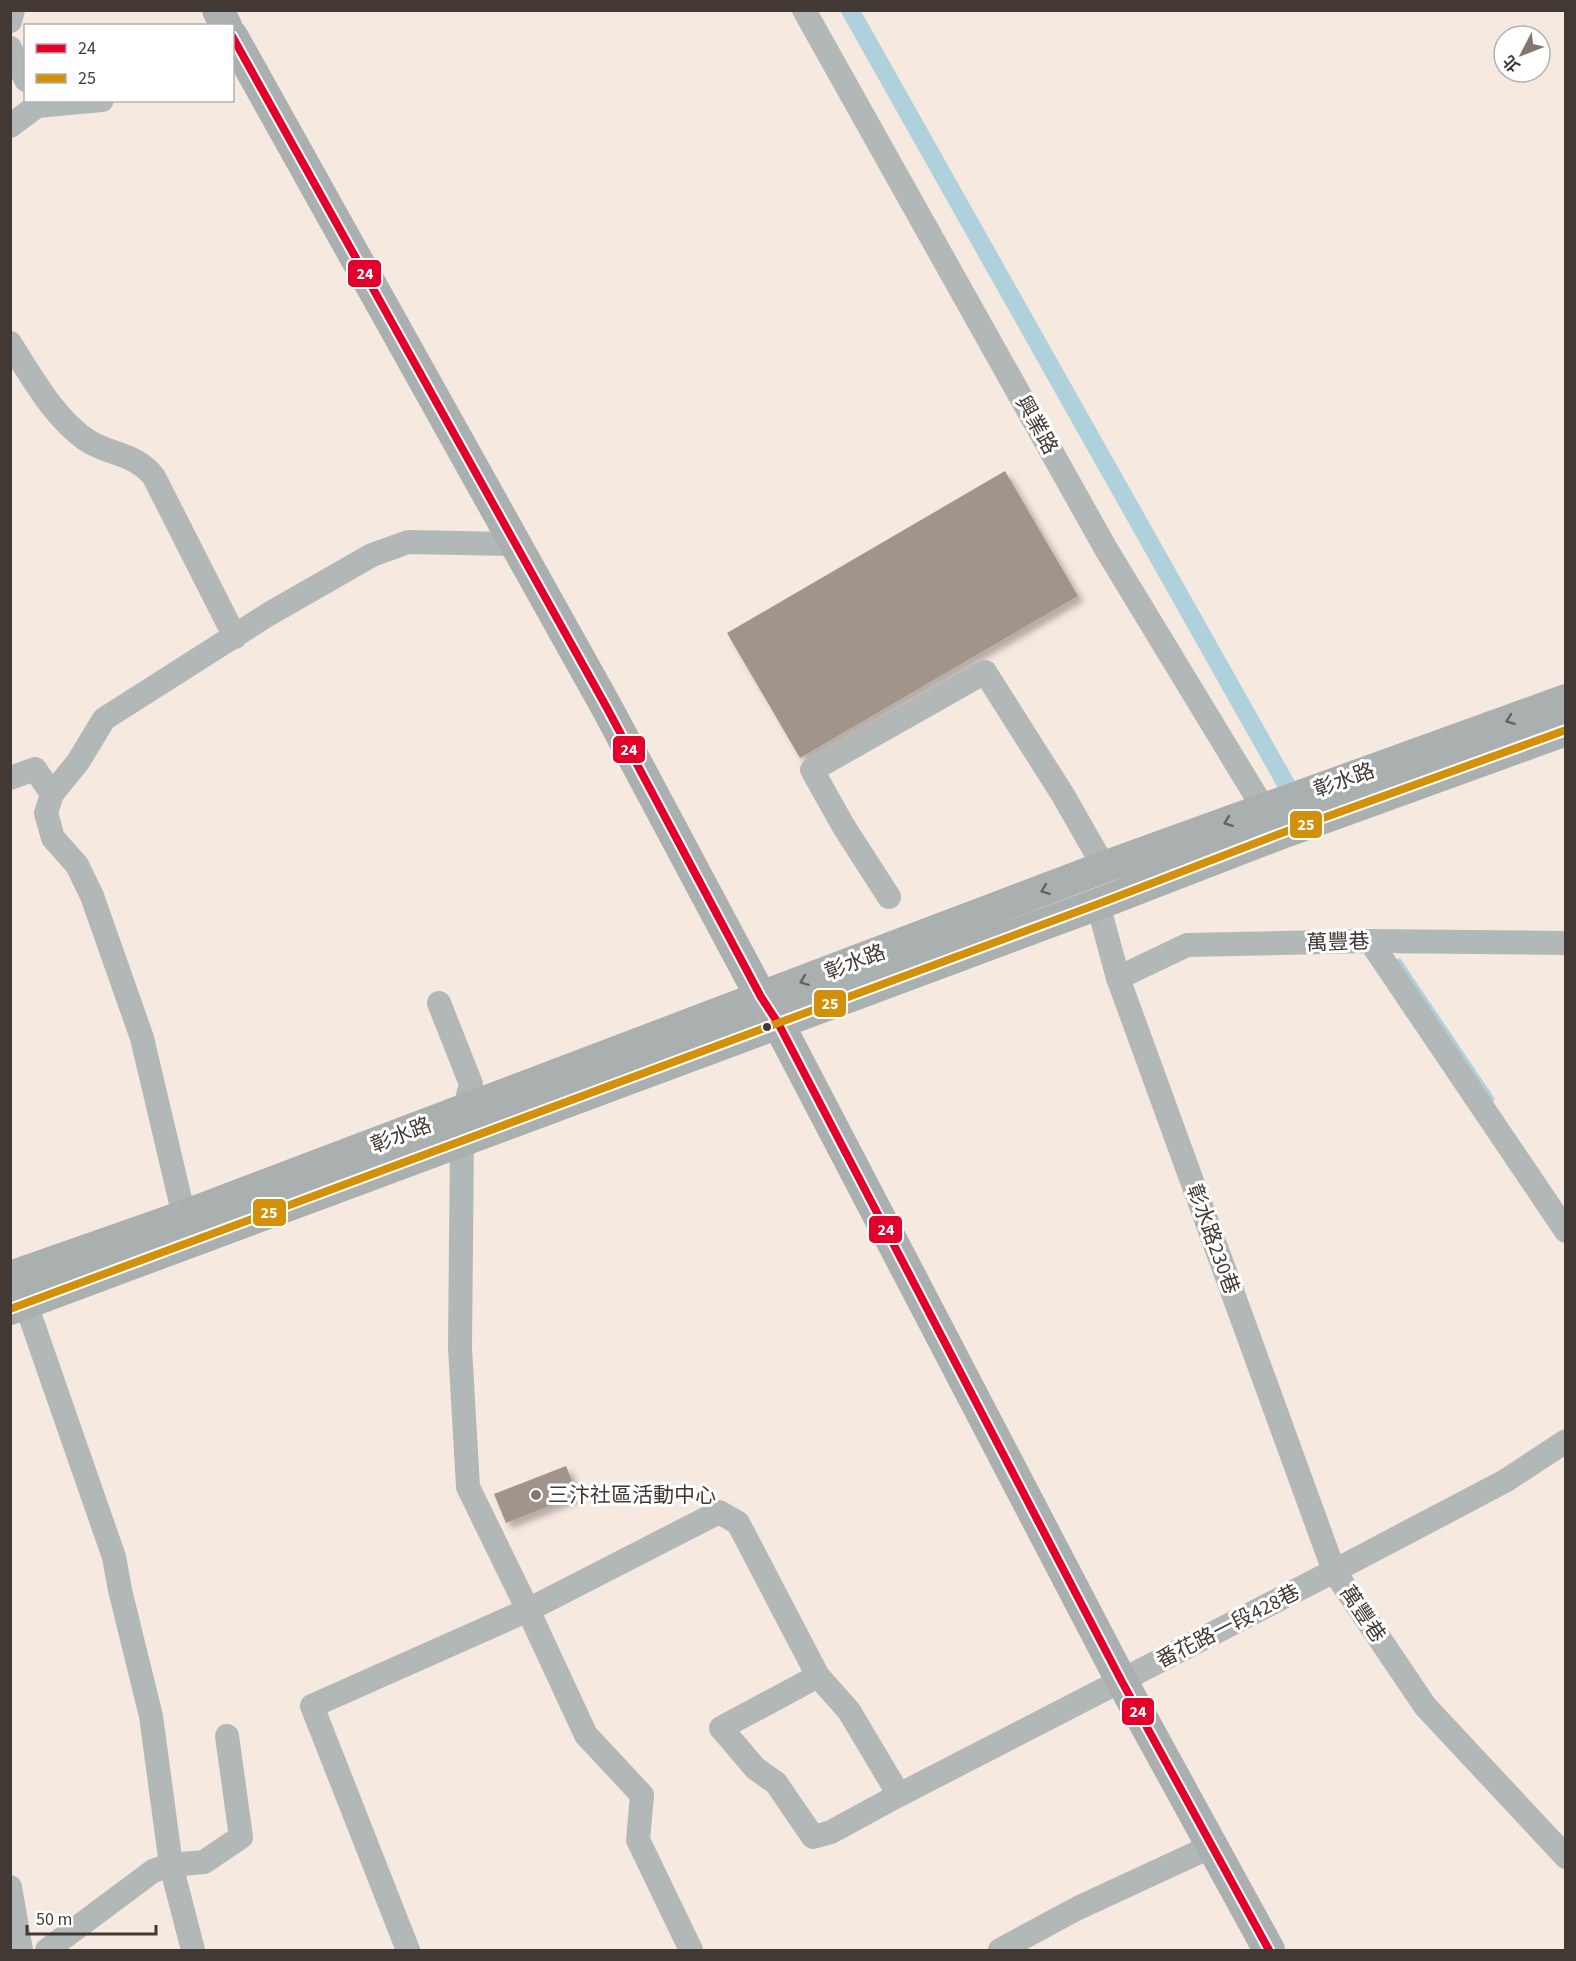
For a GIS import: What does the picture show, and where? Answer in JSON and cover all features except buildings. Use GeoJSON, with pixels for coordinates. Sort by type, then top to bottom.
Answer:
{"type":"FeatureCollection","features":[{"type":"Feature","properties":{"kind":"main road"},"geometry":{"type":"LineString","coordinates":[[218,10],[225,24]]}},
{"type":"Feature","properties":{"kind":"main road"},"geometry":{"type":"LineString","coordinates":[[236,52],[607,708],[778,1023],[1121,1680],[1269,1950]]}},
{"type":"Feature","properties":{"kind":"main road","name":"彰水路"},"geometry":{"type":"LineString","coordinates":[[15,1291],[184,1216],[778,1023],[1098,904],[1271,821],[1566,700]]}},
{"type":"Feature","properties":{"kind":"main road","name":"彰水路"},"geometry":{"type":"LineString","coordinates":[[15,1291],[463,1126],[762,997],[1104,867],[1175,843],[1271,821],[1566,730]]}},
{"type":"Feature","properties":{"kind":"street"},"geometry":{"type":"LineString","coordinates":[[10,21],[13,10]]}},
{"type":"Feature","properties":{"kind":"street","name":"興業路"},"geometry":{"type":"LineString","coordinates":[[804,10],[1106,549],[1271,821]]}},
{"type":"Feature","properties":{"kind":"street"},"geometry":{"type":"LineString","coordinates":[[10,48],[24,76]]}},
{"type":"Feature","properties":{"kind":"street"},"geometry":{"type":"LineString","coordinates":[[10,126],[36,103],[58,102]]}},
{"type":"Feature","properties":{"kind":"street"},"geometry":{"type":"LineString","coordinates":[[10,343],[55,411],[86,440],[146,466],[154,477],[235,638]]}},
{"type":"Feature","properties":{"kind":"street"},"geometry":{"type":"LineString","coordinates":[[184,1216],[142,1038],[92,896],[77,865],[53,838],[46,813],[52,794],[78,762],[104,719],[235,638],[269,614],[372,555],[408,542],[515,544]]}},
{"type":"Feature","properties":{"kind":"street"},"geometry":{"type":"LineString","coordinates":[[889,897],[844,827],[812,770],[985,672],[1063,795],[1104,867]]}},
{"type":"Feature","properties":{"kind":"street"},"geometry":{"type":"LineString","coordinates":[[10,778],[35,769],[52,794]]}},
{"type":"Feature","properties":{"kind":"street","name":"彰水路230巷"},"geometry":{"type":"LineString","coordinates":[[1098,904],[1118,978],[1334,1571]]}},
{"type":"Feature","properties":{"kind":"street"},"geometry":{"type":"LineString","coordinates":[[1381,941],[1566,1201]]}},
{"type":"Feature","properties":{"kind":"street"},"geometry":{"type":"LineString","coordinates":[[1381,941],[1566,1231]]}},
{"type":"Feature","properties":{"kind":"street","name":"萬豐巷"},"geometry":{"type":"LineString","coordinates":[[1118,978],[1187,945],[1381,941],[1566,943]]}},
{"type":"Feature","properties":{"kind":"street"},"geometry":{"type":"LineString","coordinates":[[439,1003],[471,1084],[463,1126],[460,1348],[468,1487],[586,1736],[642,1795],[638,1840],[691,1950]]}},
{"type":"Feature","properties":{"kind":"street"},"geometry":{"type":"LineString","coordinates":[[15,1291],[114,1557],[151,1716],[171,1865],[193,1950]]}},
{"type":"Feature","properties":{"kind":"street","name":"萬豐巷"},"geometry":{"type":"LineString","coordinates":[[1566,1441],[1505,1481],[1334,1571],[1425,1706],[1566,1857]]}},
{"type":"Feature","properties":{"kind":"street"},"geometry":{"type":"LineString","coordinates":[[408,1950],[312,1706],[528,1610],[719,1512],[738,1523],[818,1676],[849,1711],[899,1795]]}},
{"type":"Feature","properties":{"kind":"street","name":"番花路一段428巷"},"geometry":{"type":"LineString","coordinates":[[818,1676],[721,1728],[755,1768],[776,1783],[813,1837],[831,1832],[1334,1571]]}},
{"type":"Feature","properties":{"kind":"street"},"geometry":{"type":"LineString","coordinates":[[47,1950],[153,1871],[171,1865],[204,1862],[241,1837],[227,1736]]}},
{"type":"Feature","properties":{"kind":"street"},"geometry":{"type":"LineString","coordinates":[[1000,1950],[1078,1908],[1212,1846]]}},
{"type":"Feature","properties":{"kind":"street"},"geometry":{"type":"LineString","coordinates":[[11,1897],[21,1950]]}},
{"type":"Feature","properties":{"kind":"waterway"},"geometry":{"type":"LineString","coordinates":[[850,10],[1286,784]]}},
{"type":"Feature","properties":{"kind":"waterway"},"geometry":{"type":"LineString","coordinates":[[1399,961],[1492,1099]]}},
{"type":"Feature","properties":{"kind":"transit line","name":"24"},"geometry":{"type":"LineString","coordinates":[[234,40],[607,708],[761,997],[778,1023],[1121,1680],[1269,1950]]}},
{"type":"Feature","properties":{"kind":"transit line","name":"25"},"geometry":{"type":"LineString","coordinates":[[10,1309],[1098,904],[1279,834],[1566,730]]}},
{"type":"Feature","properties":{"kind":"place","name":"三汴社區活動中心"},"geometry":{"type":"Point","coordinates":[536,1495]}}]}
